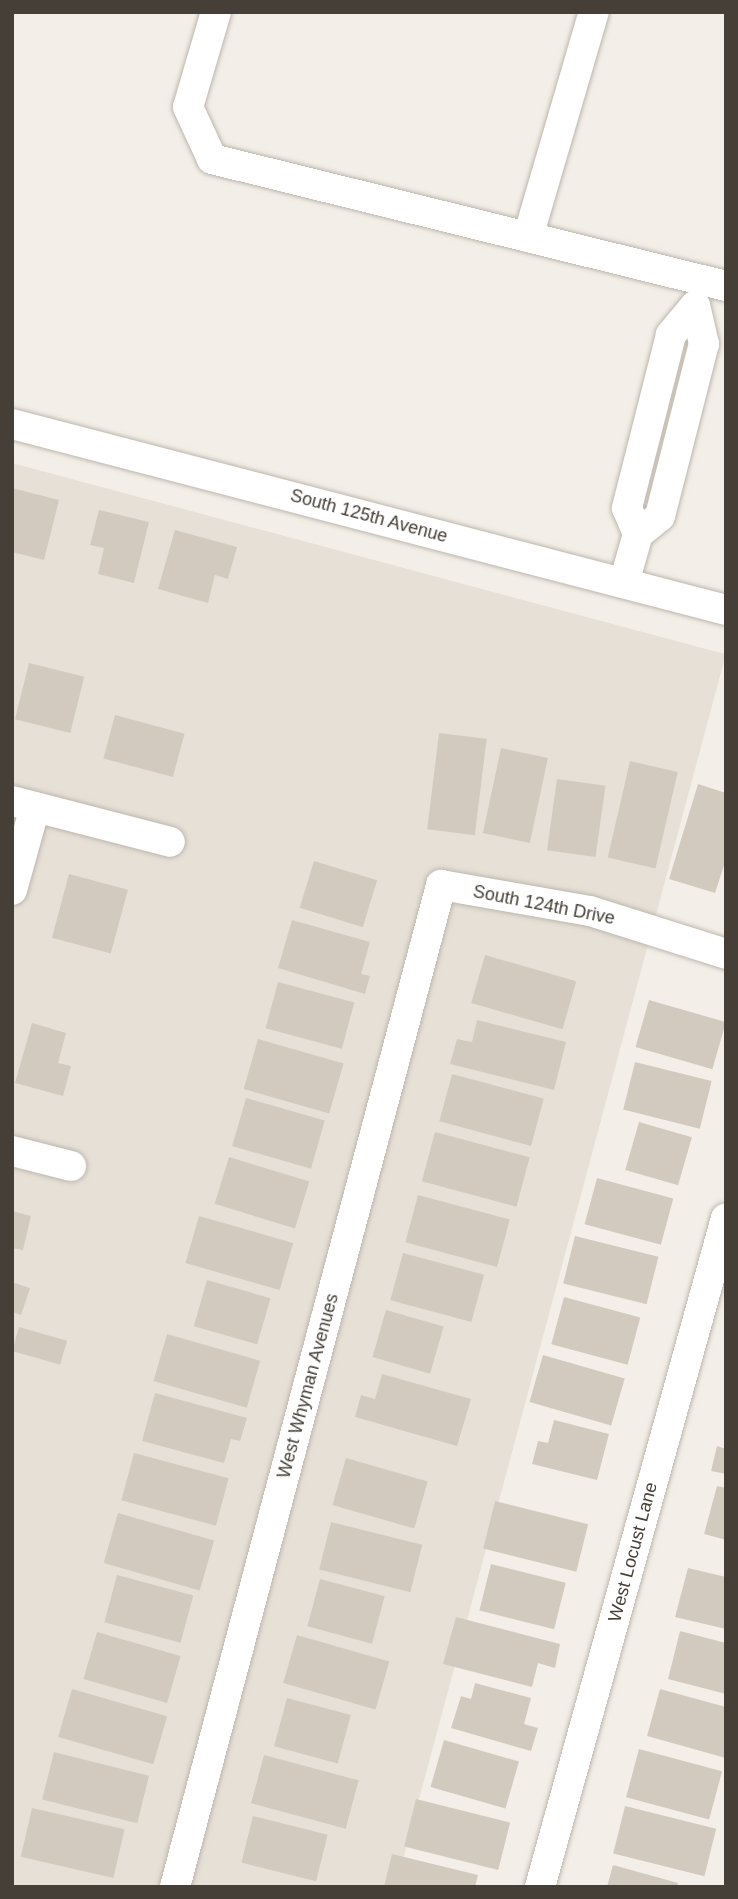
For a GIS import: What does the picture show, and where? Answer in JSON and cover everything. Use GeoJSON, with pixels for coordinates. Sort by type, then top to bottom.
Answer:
{"type":"FeatureCollection","features":[{"type":"Feature","properties":{"kind":"street"},"geometry":{"type":"LineString","coordinates":[[216,12],[188,107],[212,159],[528,237],[709,291],[704,344],[660,516],[638,534],[624,583]]}},
{"type":"Feature","properties":{"kind":"street"},"geometry":{"type":"LineString","coordinates":[[528,237],[594,12]]}},
{"type":"Feature","properties":{"kind":"street","name":"South 125th Avenue"},"geometry":{"type":"LineString","coordinates":[[12,424],[726,610]]}},
{"type":"Feature","properties":{"kind":"street"},"geometry":{"type":"LineString","coordinates":[[12,890],[24,804],[170,842]]}},
{"type":"Feature","properties":{"kind":"street","name":"South 124th Drive"},"geometry":{"type":"LineString","coordinates":[[441,885],[590,911],[726,954]]}},
{"type":"Feature","properties":{"kind":"street","name":"West Whyman Avenues"},"geometry":{"type":"LineString","coordinates":[[175,1887],[441,885]]}},
{"type":"Feature","properties":{"kind":"street"},"geometry":{"type":"LineString","coordinates":[[12,1151],[71,1166]]}},
{"type":"Feature","properties":{"kind":"street","name":"West Locust Lane"},"geometry":{"type":"LineString","coordinates":[[540,1887],[726,1218]]}},
{"type":"Feature","properties":{"kind":"shaded area"},"geometry":{"type":"Polygon","coordinates":[[[12,463],[726,654],[396,1887],[12,1887],[12,463]]]}},
{"type":"Feature","properties":{"kind":"building"},"geometry":{"type":"Polygon","coordinates":[[[12,488],[59,500],[44,560],[12,552],[12,488]]]}},
{"type":"Feature","properties":{"kind":"building"},"geometry":{"type":"Polygon","coordinates":[[[99,510],[149,522],[134,583],[98,574],[104,548],[90,545],[99,510]]]}},
{"type":"Feature","properties":{"kind":"building"},"geometry":{"type":"Polygon","coordinates":[[[175,530],[237,547],[228,579],[215,575],[208,603],[158,589],[175,530]]]}},
{"type":"Feature","properties":{"kind":"building"},"geometry":{"type":"Polygon","coordinates":[[[29,663],[84,677],[70,733],[15,719],[29,663]]]}},
{"type":"Feature","properties":{"kind":"building"},"geometry":{"type":"Polygon","coordinates":[[[115,715],[185,734],[173,777],[103,758],[115,715]]]}},
{"type":"Feature","properties":{"kind":"building"},"geometry":{"type":"Polygon","coordinates":[[[439,733],[487,739],[475,835],[427,829],[439,733]]]}},
{"type":"Feature","properties":{"kind":"building"},"geometry":{"type":"Polygon","coordinates":[[[501,748],[548,758],[530,843],[483,833],[501,748]]]}},
{"type":"Feature","properties":{"kind":"building"},"geometry":{"type":"Polygon","coordinates":[[[630,761],[678,772],[655,868],[608,857],[630,761]]]}},
{"type":"Feature","properties":{"kind":"building"},"geometry":{"type":"Polygon","coordinates":[[[557,779],[606,786],[596,857],[547,850],[557,779]]]}},
{"type":"Feature","properties":{"kind":"building"},"geometry":{"type":"Polygon","coordinates":[[[698,784],[726,793],[726,859],[715,893],[669,879],[698,784]]]}},
{"type":"Feature","properties":{"kind":"building"},"geometry":{"type":"Polygon","coordinates":[[[314,861],[377,880],[363,927],[300,908],[314,861]]]}},
{"type":"Feature","properties":{"kind":"building"},"geometry":{"type":"Polygon","coordinates":[[[69,874],[128,890],[111,954],[52,938],[69,874]]]}},
{"type":"Feature","properties":{"kind":"building"},"geometry":{"type":"Polygon","coordinates":[[[292,920],[370,942],[361,974],[370,976],[365,994],[278,968],[292,920]]]}},
{"type":"Feature","properties":{"kind":"building"},"geometry":{"type":"Polygon","coordinates":[[[485,955],[576,981],[563,1029],[471,1003],[485,955]]]}},
{"type":"Feature","properties":{"kind":"building"},"geometry":{"type":"Polygon","coordinates":[[[278,982],[354,1002],[342,1049],[266,1028],[278,982]]]}},
{"type":"Feature","properties":{"kind":"building"},"geometry":{"type":"Polygon","coordinates":[[[649,1000],[726,1022],[712,1069],[635,1047],[649,1000]]]}},
{"type":"Feature","properties":{"kind":"building"},"geometry":{"type":"Polygon","coordinates":[[[477,1020],[566,1042],[554,1090],[450,1064],[457,1039],[472,1042],[477,1020]]]}},
{"type":"Feature","properties":{"kind":"building"},"geometry":{"type":"Polygon","coordinates":[[[32,1023],[66,1033],[58,1063],[71,1066],[63,1096],[15,1083],[32,1023]]]}},
{"type":"Feature","properties":{"kind":"building"},"geometry":{"type":"Polygon","coordinates":[[[258,1039],[344,1064],[329,1114],[244,1089],[258,1039]]]}},
{"type":"Feature","properties":{"kind":"building"},"geometry":{"type":"Polygon","coordinates":[[[635,1062],[712,1081],[700,1129],[623,1110],[635,1062]]]}},
{"type":"Feature","properties":{"kind":"building"},"geometry":{"type":"Polygon","coordinates":[[[452,1074],[544,1099],[531,1146],[439,1121],[452,1074]]]}},
{"type":"Feature","properties":{"kind":"building"},"geometry":{"type":"Polygon","coordinates":[[[246,1098],[325,1121],[311,1169],[232,1146],[246,1098]]]}},
{"type":"Feature","properties":{"kind":"building"},"geometry":{"type":"Polygon","coordinates":[[[639,1122],[692,1137],[678,1185],[625,1170],[639,1122]]]}},
{"type":"Feature","properties":{"kind":"building"},"geometry":{"type":"Polygon","coordinates":[[[435,1132],[530,1157],[516,1207],[422,1181],[435,1132]]]}},
{"type":"Feature","properties":{"kind":"building"},"geometry":{"type":"Polygon","coordinates":[[[229,1157],[309,1182],[295,1228],[215,1204],[229,1157]]]}},
{"type":"Feature","properties":{"kind":"building"},"geometry":{"type":"Polygon","coordinates":[[[597,1178],[673,1198],[661,1245],[585,1224],[597,1178]]]}},
{"type":"Feature","properties":{"kind":"building"},"geometry":{"type":"Polygon","coordinates":[[[418,1195],[510,1220],[497,1267],[405,1242],[418,1195]]]}},
{"type":"Feature","properties":{"kind":"building"},"geometry":{"type":"Polygon","coordinates":[[[12,1211],[31,1216],[23,1250],[12,1248],[12,1211]]]}},
{"type":"Feature","properties":{"kind":"building"},"geometry":{"type":"Polygon","coordinates":[[[199,1216],[293,1243],[280,1290],[185,1263],[199,1216]]]}},
{"type":"Feature","properties":{"kind":"building"},"geometry":{"type":"Polygon","coordinates":[[[575,1236],[658,1257],[647,1304],[563,1284],[575,1236]]]}},
{"type":"Feature","properties":{"kind":"building"},"geometry":{"type":"Polygon","coordinates":[[[403,1253],[484,1275],[471,1322],[390,1300],[403,1253]]]}},
{"type":"Feature","properties":{"kind":"building"},"geometry":{"type":"Polygon","coordinates":[[[207,1280],[270,1298],[257,1344],[194,1326],[207,1280]]]}},
{"type":"Feature","properties":{"kind":"building"},"geometry":{"type":"Polygon","coordinates":[[[12,1282],[30,1288],[21,1315],[12,1312],[12,1282]]]}},
{"type":"Feature","properties":{"kind":"building"},"geometry":{"type":"Polygon","coordinates":[[[564,1297],[640,1317],[628,1365],[551,1344],[564,1297]]]}},
{"type":"Feature","properties":{"kind":"building"},"geometry":{"type":"Polygon","coordinates":[[[386,1310],[444,1327],[430,1374],[372,1357],[386,1310]]]}},
{"type":"Feature","properties":{"kind":"building"},"geometry":{"type":"Polygon","coordinates":[[[19,1327],[67,1341],[60,1365],[12,1351],[19,1327]]]}},
{"type":"Feature","properties":{"kind":"building"},"geometry":{"type":"Polygon","coordinates":[[[167,1334],[260,1361],[247,1408],[153,1381],[167,1334]]]}},
{"type":"Feature","properties":{"kind":"building"},"geometry":{"type":"Polygon","coordinates":[[[543,1355],[625,1378],[611,1426],[529,1402],[543,1355]]]}},
{"type":"Feature","properties":{"kind":"building"},"geometry":{"type":"Polygon","coordinates":[[[382,1374],[471,1399],[457,1446],[355,1417],[361,1395],[375,1399],[382,1374]]]}},
{"type":"Feature","properties":{"kind":"building"},"geometry":{"type":"Polygon","coordinates":[[[155,1393],[247,1418],[240,1441],[231,1439],[224,1463],[142,1441],[155,1393]]]}},
{"type":"Feature","properties":{"kind":"building"},"geometry":{"type":"Polygon","coordinates":[[[554,1420],[609,1434],[597,1480],[532,1464],[538,1441],[548,1443],[554,1420]]]}},
{"type":"Feature","properties":{"kind":"building"},"geometry":{"type":"Polygon","coordinates":[[[717,1446],[726,1449],[726,1474],[711,1471],[717,1446]]]}},
{"type":"Feature","properties":{"kind":"building"},"geometry":{"type":"Polygon","coordinates":[[[134,1453],[229,1478],[216,1526],[121,1500],[134,1453]]]}},
{"type":"Feature","properties":{"kind":"building"},"geometry":{"type":"Polygon","coordinates":[[[346,1458],[428,1481],[414,1529],[332,1505],[346,1458]]]}},
{"type":"Feature","properties":{"kind":"building"},"geometry":{"type":"Polygon","coordinates":[[[717,1486],[726,1488],[726,1540],[704,1534],[717,1486]]]}},
{"type":"Feature","properties":{"kind":"building"},"geometry":{"type":"Polygon","coordinates":[[[495,1501],[588,1524],[576,1572],[483,1549],[495,1501]]]}},
{"type":"Feature","properties":{"kind":"building"},"geometry":{"type":"Polygon","coordinates":[[[118,1513],[214,1541],[200,1591],[104,1563],[118,1513]]]}},
{"type":"Feature","properties":{"kind":"building"},"geometry":{"type":"Polygon","coordinates":[[[331,1522],[422,1545],[410,1592],[319,1570],[331,1522]]]}},
{"type":"Feature","properties":{"kind":"building"},"geometry":{"type":"Polygon","coordinates":[[[491,1564],[566,1583],[554,1629],[479,1611],[491,1564]]]}},
{"type":"Feature","properties":{"kind":"building"},"geometry":{"type":"Polygon","coordinates":[[[688,1568],[726,1577],[726,1629],[675,1617],[688,1568]]]}},
{"type":"Feature","properties":{"kind":"building"},"geometry":{"type":"Polygon","coordinates":[[[117,1575],[193,1595],[181,1643],[104,1622],[117,1575]]]}},
{"type":"Feature","properties":{"kind":"building"},"geometry":{"type":"Polygon","coordinates":[[[320,1579],[385,1596],[372,1644],[307,1626],[320,1579]]]}},
{"type":"Feature","properties":{"kind":"building"},"geometry":{"type":"Polygon","coordinates":[[[456,1617],[560,1644],[555,1668],[538,1663],[532,1687],[443,1664],[456,1617]]]}},
{"type":"Feature","properties":{"kind":"building"},"geometry":{"type":"Polygon","coordinates":[[[680,1631],[726,1643],[726,1694],[668,1679],[680,1631]]]}},
{"type":"Feature","properties":{"kind":"building"},"geometry":{"type":"Polygon","coordinates":[[[97,1632],[181,1656],[167,1703],[83,1679],[97,1632]]]}},
{"type":"Feature","properties":{"kind":"building"},"geometry":{"type":"Polygon","coordinates":[[[297,1635],[389,1661],[375,1710],[283,1683],[297,1635]]]}},
{"type":"Feature","properties":{"kind":"building"},"geometry":{"type":"Polygon","coordinates":[[[475,1683],[531,1698],[524,1724],[538,1728],[531,1751],[451,1728],[461,1696],[471,1699],[475,1683]]]}},
{"type":"Feature","properties":{"kind":"building"},"geometry":{"type":"Polygon","coordinates":[[[72,1689],[167,1716],[153,1764],[58,1737],[72,1689]]]}},
{"type":"Feature","properties":{"kind":"building"},"geometry":{"type":"Polygon","coordinates":[[[660,1689],[726,1707],[726,1758],[647,1736],[660,1689]]]}},
{"type":"Feature","properties":{"kind":"building"},"geometry":{"type":"Polygon","coordinates":[[[287,1698],[351,1715],[338,1763],[274,1746],[287,1698]]]}},
{"type":"Feature","properties":{"kind":"building"},"geometry":{"type":"Polygon","coordinates":[[[444,1740],[519,1761],[505,1809],[430,1787],[444,1740]]]}},
{"type":"Feature","properties":{"kind":"building"},"geometry":{"type":"Polygon","coordinates":[[[639,1749],[722,1771],[709,1820],[626,1797],[639,1749]]]}},
{"type":"Feature","properties":{"kind":"building"},"geometry":{"type":"Polygon","coordinates":[[[54,1752],[149,1776],[137,1823],[42,1800],[54,1752]]]}},
{"type":"Feature","properties":{"kind":"building"},"geometry":{"type":"Polygon","coordinates":[[[264,1755],[359,1780],[346,1829],[251,1803],[264,1755]]]}},
{"type":"Feature","properties":{"kind":"building"},"geometry":{"type":"Polygon","coordinates":[[[416,1799],[510,1822],[498,1870],[404,1847],[416,1799]]]}},
{"type":"Feature","properties":{"kind":"building"},"geometry":{"type":"Polygon","coordinates":[[[625,1806],[716,1829],[704,1876],[613,1854],[625,1806]]]}},
{"type":"Feature","properties":{"kind":"building"},"geometry":{"type":"Polygon","coordinates":[[[32,1808],[125,1829],[113,1878],[21,1857],[32,1808]]]}},
{"type":"Feature","properties":{"kind":"building"},"geometry":{"type":"Polygon","coordinates":[[[253,1816],[328,1835],[316,1881],[241,1863],[253,1816]]]}},
{"type":"Feature","properties":{"kind":"building"},"geometry":{"type":"Polygon","coordinates":[[[392,1854],[478,1875],[475,1887],[384,1887],[392,1854]]]}},
{"type":"Feature","properties":{"kind":"building"},"geometry":{"type":"Polygon","coordinates":[[[613,1865],[678,1883],[677,1887],[607,1887],[613,1865]]]}}]}
